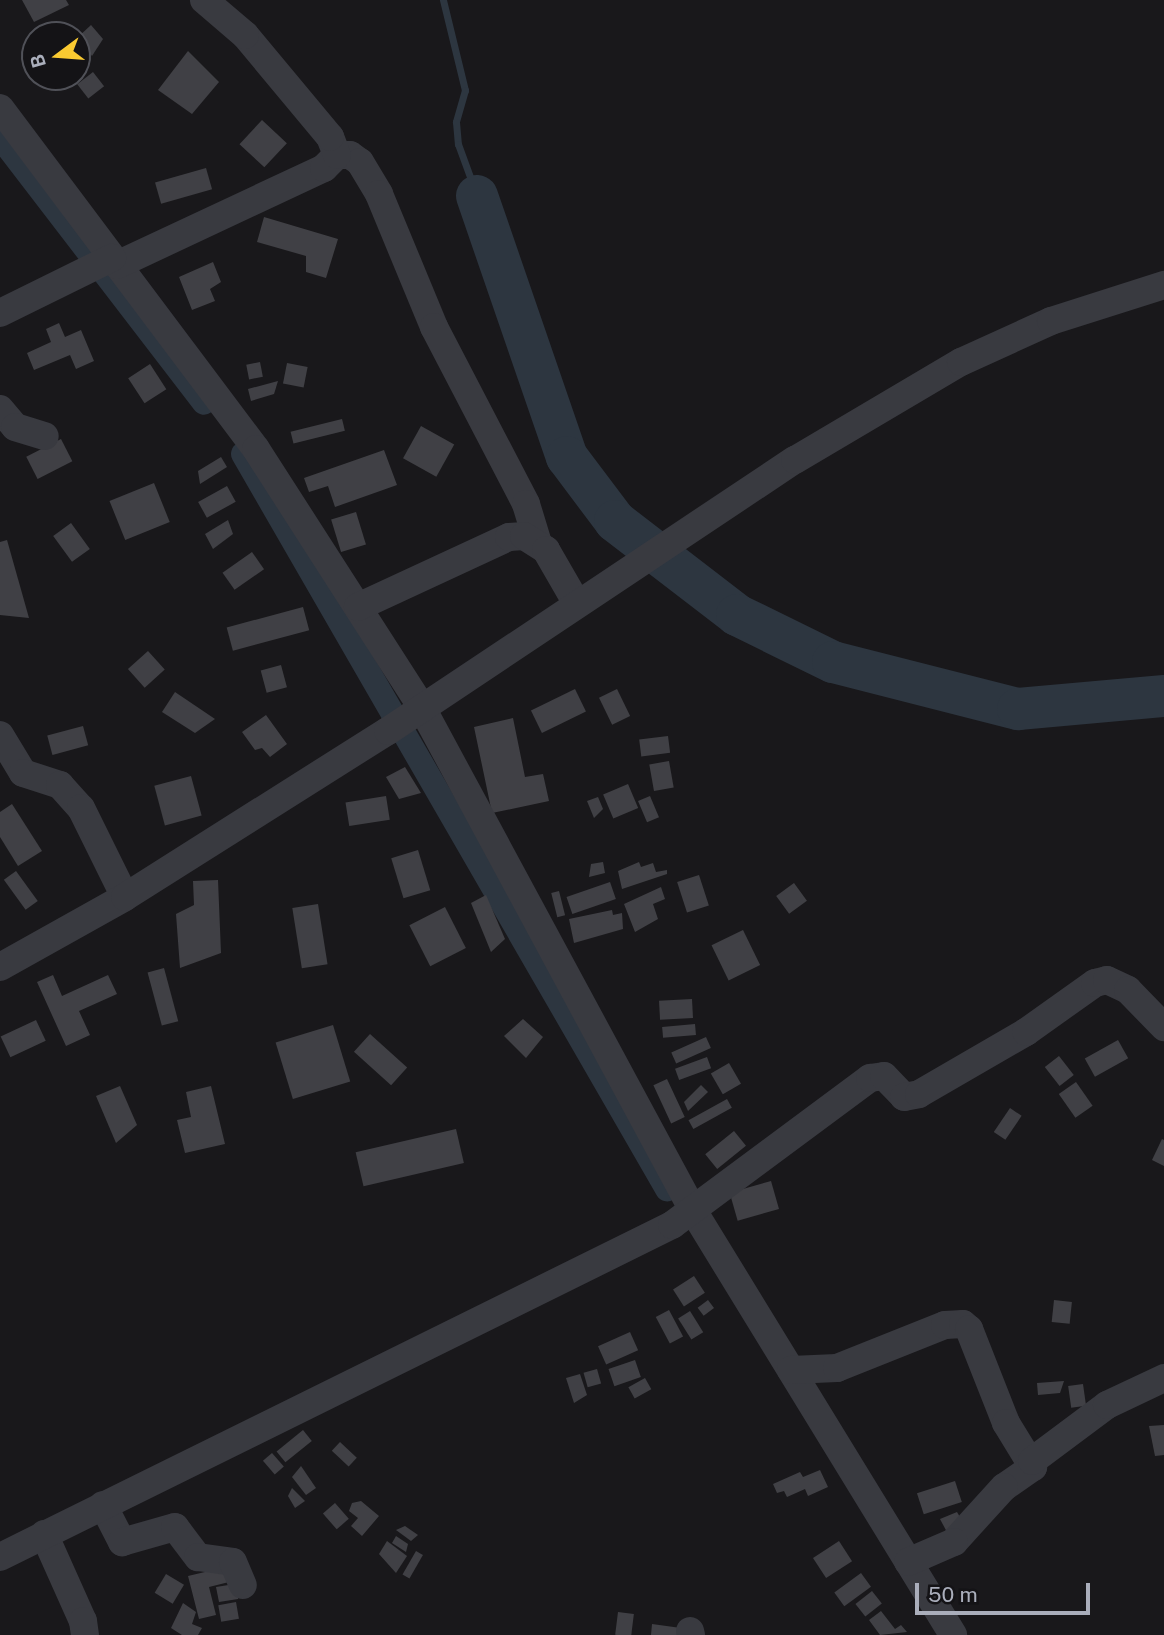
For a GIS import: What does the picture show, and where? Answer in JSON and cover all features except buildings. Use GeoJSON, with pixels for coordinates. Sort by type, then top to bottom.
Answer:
{"type":"FeatureCollection","features":[{"type":"Feature","properties":{"kind":"street"},"geometry":{"type":"LineString","coordinates":[[204,0],[245,36],[330,137],[337,155]]}},
{"type":"Feature","properties":{"kind":"street"},"geometry":{"type":"LineString","coordinates":[[0,108],[256,449],[358,607],[418,710],[683,1219],[791,1370],[953,1635]]}},
{"type":"Feature","properties":{"kind":"street"},"geometry":{"type":"LineString","coordinates":[[0,313],[84,272],[324,168],[337,155],[350,155],[360,162],[379,194],[433,327],[526,504],[537,540],[576,601]]}},
{"type":"Feature","properties":{"kind":"street"},"geometry":{"type":"LineString","coordinates":[[0,967],[125,897],[388,731],[576,601],[705,521],[794,460],[961,362],[1051,321],[1164,285]]}},
{"type":"Feature","properties":{"kind":"street"},"geometry":{"type":"LineString","coordinates":[[0,409],[15,427],[45,436]]}},
{"type":"Feature","properties":{"kind":"street"},"geometry":{"type":"LineString","coordinates":[[358,607],[509,537],[537,540]]}},
{"type":"Feature","properties":{"kind":"street"},"geometry":{"type":"LineString","coordinates":[[0,735],[23,773],[60,785],[80,807],[125,897]]}},
{"type":"Feature","properties":{"kind":"street"},"geometry":{"type":"LineString","coordinates":[[0,1557],[683,1219],[776,1144],[870,1078],[884,1076],[904,1097],[919,1094],[1026,1032],[1095,983],[1117,982],[1164,1027]]}},
{"type":"Feature","properties":{"kind":"street"},"geometry":{"type":"LineString","coordinates":[[791,1370],[837,1368],[945,1325],[963,1324],[977,1346],[1006,1423],[1032,1461],[1031,1470],[1004,1487],[963,1536],[908,1562]]}},
{"type":"Feature","properties":{"kind":"street"},"geometry":{"type":"LineString","coordinates":[[1032,1461],[1107,1405],[1164,1378]]}},
{"type":"Feature","properties":{"kind":"street"},"geometry":{"type":"LineString","coordinates":[[103,1505],[122,1542],[175,1527],[198,1557],[233,1562],[243,1585]]}},
{"type":"Feature","properties":{"kind":"street"},"geometry":{"type":"LineString","coordinates":[[44,1534],[83,1621],[85,1635]]}},
{"type":"Feature","properties":{"kind":"waterway"},"geometry":{"type":"LineString","coordinates":[[443,0],[465,90],[456,122],[458,144],[477,196]]}},
{"type":"Feature","properties":{"kind":"waterway"},"geometry":{"type":"LineString","coordinates":[[0,137],[204,403]]}},
{"type":"Feature","properties":{"kind":"waterway"},"geometry":{"type":"LineString","coordinates":[[477,196],[567,457],[615,521],[737,615],[833,662],[1018,709],[1164,696]]}},
{"type":"Feature","properties":{"kind":"waterway"},"geometry":{"type":"LineString","coordinates":[[243,454],[667,1189]]}}]}
